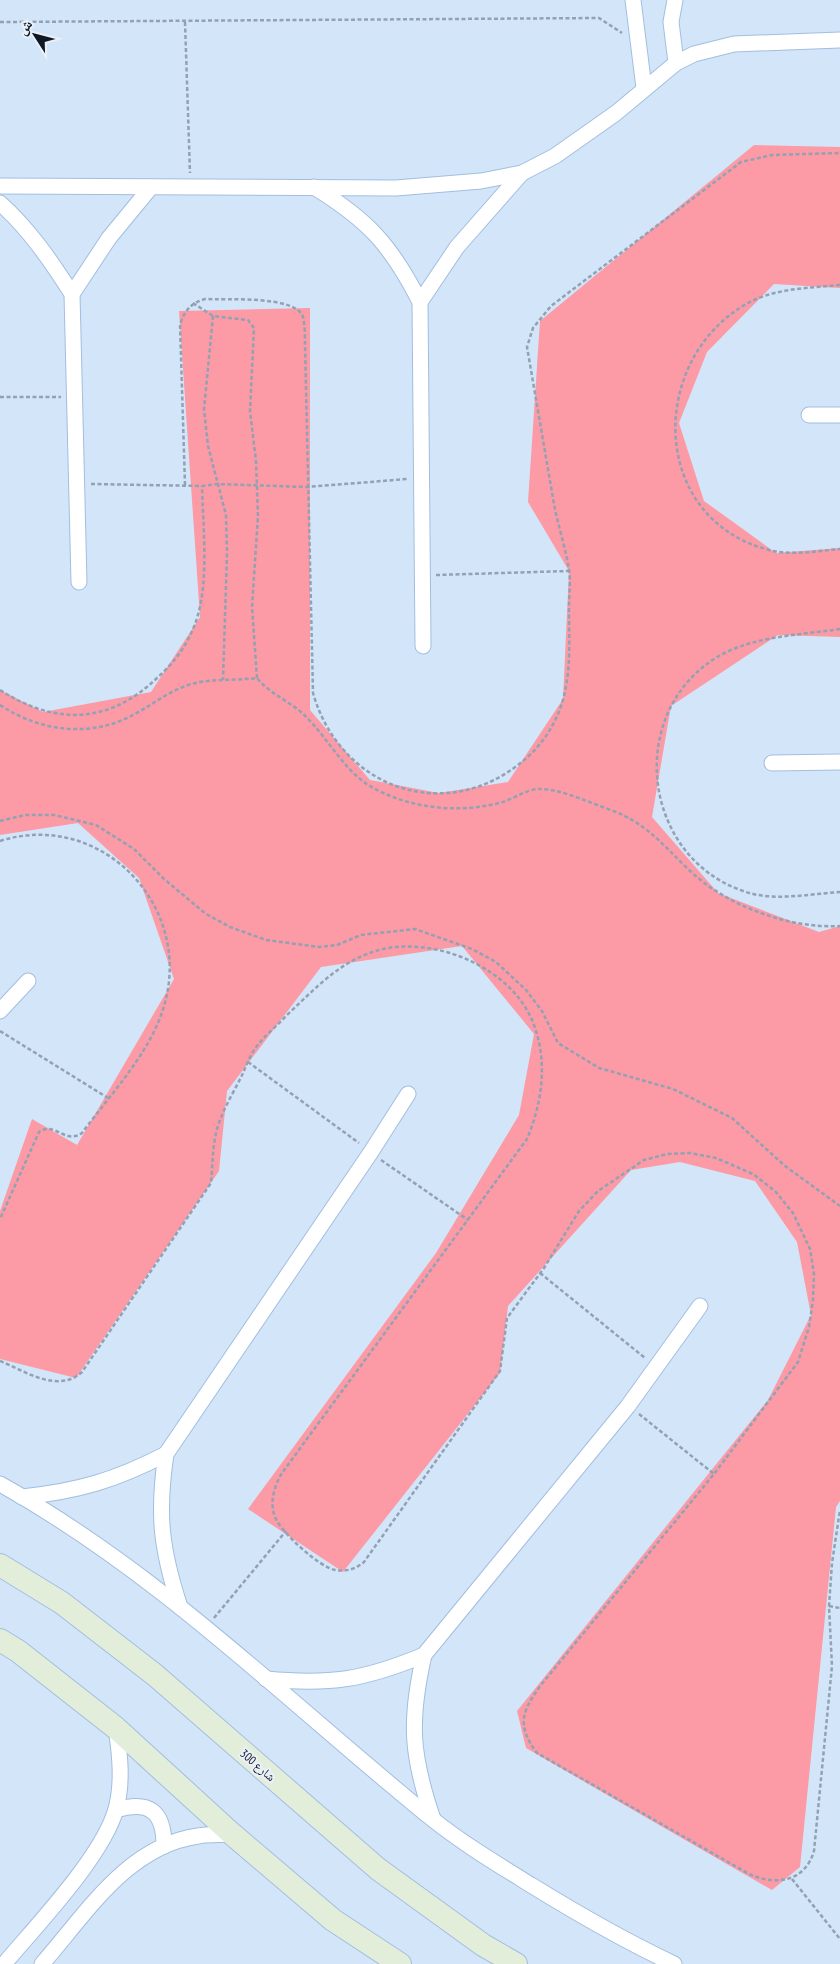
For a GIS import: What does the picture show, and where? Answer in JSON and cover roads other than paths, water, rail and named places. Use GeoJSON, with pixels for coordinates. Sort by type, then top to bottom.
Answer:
{"type":"FeatureCollection","features":[{"type":"Feature","properties":{"kind":"street"},"geometry":{"type":"LineString","coordinates":[[633,0],[644,88]]}},
{"type":"Feature","properties":{"kind":"street"},"geometry":{"type":"LineString","coordinates":[[675,0],[671,22],[676,63]]}},
{"type":"Feature","properties":{"kind":"street"},"geometry":{"type":"LineString","coordinates":[[0,186],[312,186],[396,188],[481,181],[522,172],[587,136],[676,63],[707,50],[734,44],[840,40]]}},
{"type":"Feature","properties":{"kind":"street"},"geometry":{"type":"LineString","coordinates":[[420,302],[457,247],[522,172]]}},
{"type":"Feature","properties":{"kind":"street"},"geometry":{"type":"LineString","coordinates":[[312,186],[346,207],[377,233],[401,265],[420,302],[423,646]]}},
{"type":"Feature","properties":{"kind":"street"},"geometry":{"type":"LineString","coordinates":[[72,294],[109,238],[151,187]]}},
{"type":"Feature","properties":{"kind":"street"},"geometry":{"type":"LineString","coordinates":[[0,203],[31,235],[53,264],[72,294],[79,582]]}},
{"type":"Feature","properties":{"kind":"street"},"geometry":{"type":"LineString","coordinates":[[810,415],[840,415]]}},
{"type":"Feature","properties":{"kind":"street"},"geometry":{"type":"LineString","coordinates":[[772,763],[840,762]]}},
{"type":"Feature","properties":{"kind":"street"},"geometry":{"type":"LineString","coordinates":[[0,1011],[28,981]]}},
{"type":"Feature","properties":{"kind":"street"},"geometry":{"type":"LineString","coordinates":[[180,1607],[168,1570],[161,1531],[160,1492],[166,1454],[371,1152],[408,1094]]}},
{"type":"Feature","properties":{"kind":"street"},"geometry":{"type":"LineString","coordinates":[[433,1819],[419,1780],[413,1738],[414,1696],[424,1655],[628,1406],[700,1306]]}},
{"type":"Feature","properties":{"kind":"street"},"geometry":{"type":"LineString","coordinates":[[22,1497],[60,1493],[97,1485],[132,1471],[166,1454]]}},
{"type":"Feature","properties":{"kind":"street"},"geometry":{"type":"LineString","coordinates":[[0,1484],[104,1548],[180,1607],[433,1819],[497,1864],[570,1909],[674,1964]]}},
{"type":"Feature","properties":{"kind":"street","name":"شارع 300"},"geometry":{"type":"LineString","coordinates":[[0,1565],[62,1603],[155,1676],[378,1869],[483,1945],[516,1964]]}},
{"type":"Feature","properties":{"kind":"street"},"geometry":{"type":"LineString","coordinates":[[0,1640],[18,1651],[116,1728],[232,1834],[333,1920],[400,1964]]}},
{"type":"Feature","properties":{"kind":"street"},"geometry":{"type":"LineString","coordinates":[[266,1679],[306,1682],[346,1680],[386,1670],[424,1655]]}},
{"type":"Feature","properties":{"kind":"street"},"geometry":{"type":"LineString","coordinates":[[4,1964],[88,1862],[103,1839],[116,1810],[120,1785],[121,1757],[116,1728]]}},
{"type":"Feature","properties":{"kind":"street"},"geometry":{"type":"LineString","coordinates":[[116,1810],[134,1804],[153,1811],[164,1826],[164,1846]]}},
{"type":"Feature","properties":{"kind":"street"},"geometry":{"type":"LineString","coordinates":[[42,1964],[108,1887],[133,1863],[164,1846],[197,1836],[232,1834]]}}]}
